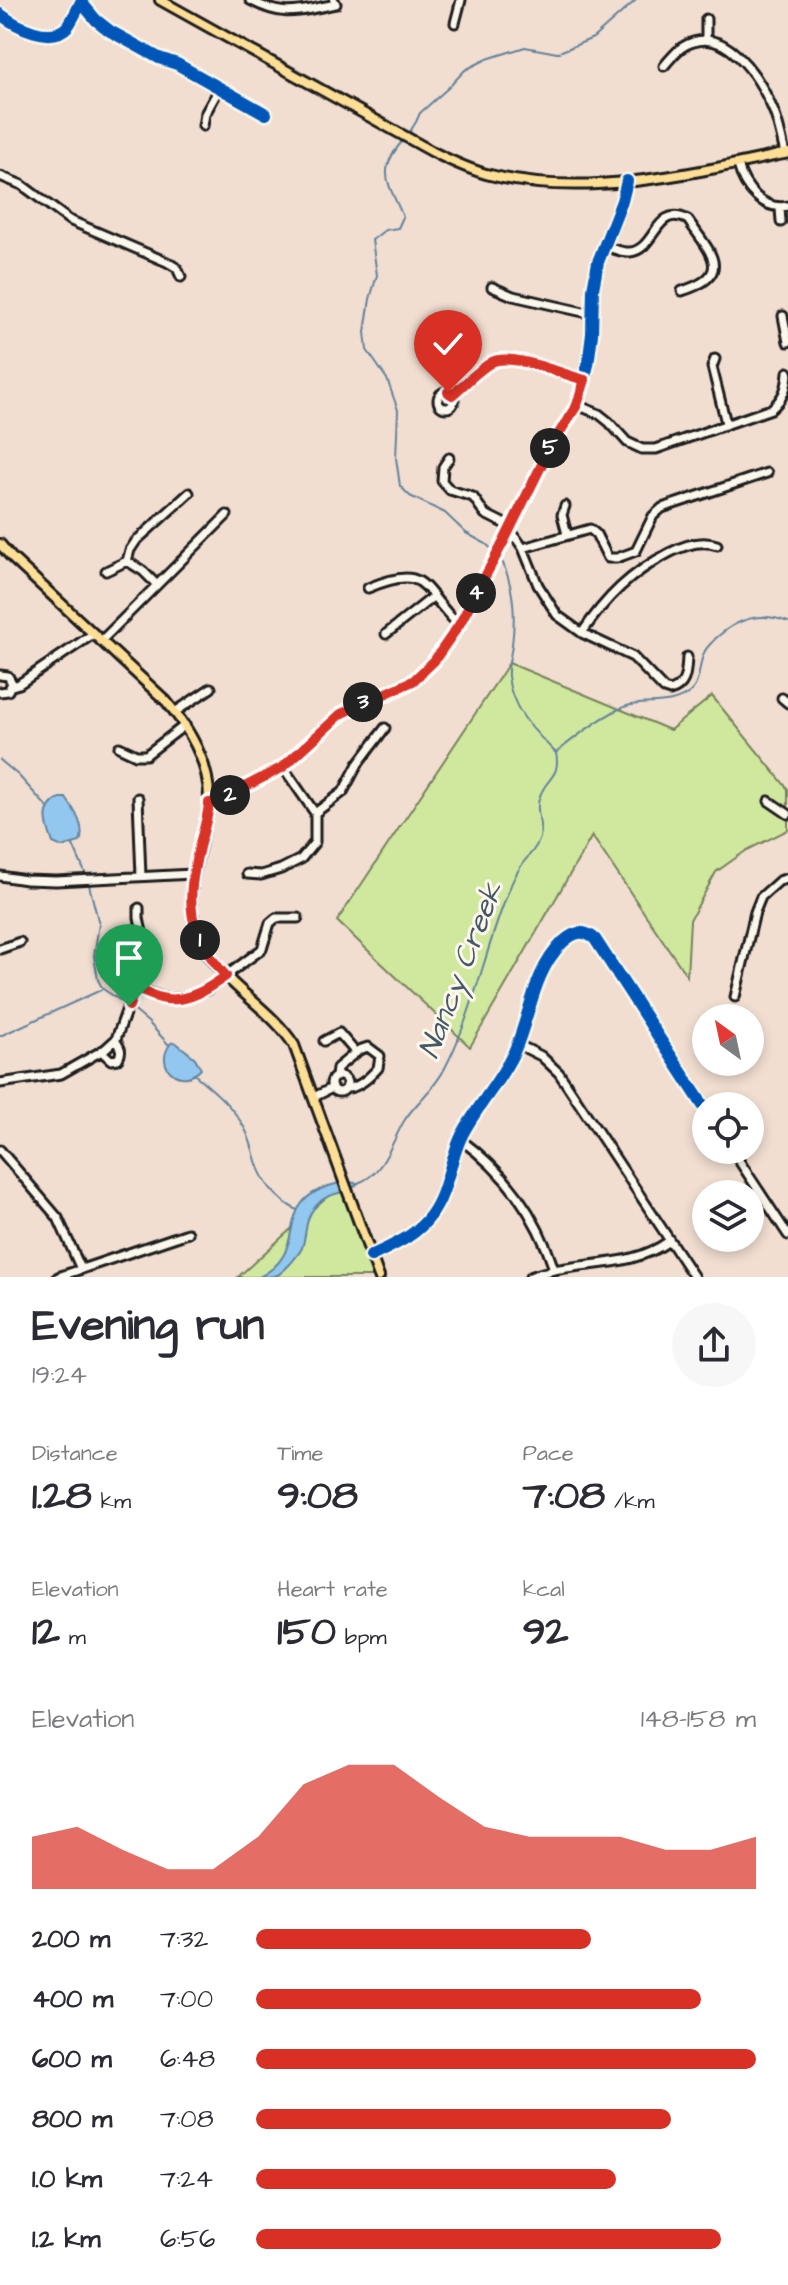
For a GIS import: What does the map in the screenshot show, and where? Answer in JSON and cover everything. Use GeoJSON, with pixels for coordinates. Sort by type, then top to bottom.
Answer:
{"type":"FeatureCollection","features":[{"type":"Feature","properties":{"kind":"main road"},"geometry":{"type":"LineString","coordinates":[[160,0],[413,141],[452,161],[490,175],[565,185],[627,181],[738,165],[786,154]]}},
{"type":"Feature","properties":{"kind":"main road"},"geometry":{"type":"LineString","coordinates":[[0,544],[166,701],[185,725],[204,766],[208,784],[208,815],[193,874],[191,907],[198,938],[226,976],[277,1022],[300,1059],[379,1277]]}},
{"type":"Feature","properties":{"kind":"street"},"geometry":{"type":"LineString","coordinates":[[250,0],[270,11],[279,12],[336,4],[334,0]]}},
{"type":"Feature","properties":{"kind":"street"},"geometry":{"type":"LineString","coordinates":[[455,23],[461,0]]}},
{"type":"Feature","properties":{"kind":"street"},"geometry":{"type":"LineString","coordinates":[[0,14],[28,29],[46,34],[59,33],[68,26],[81,2],[110,31],[266,114]]}},
{"type":"Feature","properties":{"kind":"street"},"geometry":{"type":"LineString","coordinates":[[706,19],[706,40]]}},
{"type":"Feature","properties":{"kind":"street"},"geometry":{"type":"LineString","coordinates":[[664,66],[683,47],[706,40],[726,46],[751,72],[764,92],[774,113],[786,154]]}},
{"type":"Feature","properties":{"kind":"street"},"geometry":{"type":"LineString","coordinates":[[203,126],[205,114],[219,89]]}},
{"type":"Feature","properties":{"kind":"street"},"geometry":{"type":"LineString","coordinates":[[738,165],[743,180],[754,194],[771,205],[784,207],[781,222]]}},
{"type":"Feature","properties":{"kind":"street"},"geometry":{"type":"LineString","coordinates":[[0,176],[22,185],[69,220],[167,262],[177,268],[181,277]]}},
{"type":"Feature","properties":{"kind":"street"},"geometry":{"type":"LineString","coordinates":[[209,803],[283,767],[341,714],[413,681],[434,661],[459,625],[551,446],[577,405],[585,380],[592,334],[593,289],[598,262],[627,181]]}},
{"type":"Feature","properties":{"kind":"street"},"geometry":{"type":"LineString","coordinates":[[604,246],[633,252],[645,246],[664,221],[670,217],[684,217],[713,259],[714,267],[707,281],[682,291]]}},
{"type":"Feature","properties":{"kind":"street"},"geometry":{"type":"LineString","coordinates":[[492,287],[513,296],[592,314]]}},
{"type":"Feature","properties":{"kind":"street"},"geometry":{"type":"LineString","coordinates":[[783,316],[788,342]]}},
{"type":"Feature","properties":{"kind":"street"},"geometry":{"type":"LineString","coordinates":[[452,395],[485,367],[501,359],[585,380]]}},
{"type":"Feature","properties":{"kind":"street"},"geometry":{"type":"LineString","coordinates":[[715,359],[712,367],[726,423]]}},
{"type":"Feature","properties":{"kind":"street"},"geometry":{"type":"LineString","coordinates":[[577,405],[599,414],[627,442],[642,449],[656,449],[771,409],[785,394],[788,372]]}},
{"type":"Feature","properties":{"kind":"street"},"geometry":{"type":"LineString","coordinates":[[449,458],[441,475],[446,486],[473,497],[485,514],[507,525],[523,548],[538,585],[557,615],[582,633],[633,657],[664,689],[670,691],[677,690],[684,682],[687,657]]}},
{"type":"Feature","properties":{"kind":"street"},"geometry":{"type":"LineString","coordinates":[[523,548],[590,529],[608,558],[617,558],[636,551],[656,511],[767,473]]}},
{"type":"Feature","properties":{"kind":"street"},"geometry":{"type":"LineString","coordinates":[[106,571],[127,561],[136,541],[189,493]]}},
{"type":"Feature","properties":{"kind":"street"},"geometry":{"type":"LineString","coordinates":[[565,506],[562,515],[567,534]]}},
{"type":"Feature","properties":{"kind":"street"},"geometry":{"type":"LineString","coordinates":[[101,641],[227,515]]}},
{"type":"Feature","properties":{"kind":"street"},"geometry":{"type":"LineString","coordinates":[[582,633],[595,613],[640,568],[686,546],[702,542],[717,545]]}},
{"type":"Feature","properties":{"kind":"street"},"geometry":{"type":"LineString","coordinates":[[127,561],[156,584]]}},
{"type":"Feature","properties":{"kind":"street"},"geometry":{"type":"LineString","coordinates":[[368,588],[401,576],[420,581],[459,625]]}},
{"type":"Feature","properties":{"kind":"street"},"geometry":{"type":"LineString","coordinates":[[386,634],[434,596]]}},
{"type":"Feature","properties":{"kind":"street"},"geometry":{"type":"LineString","coordinates":[[0,692],[8,691],[93,634]]}},
{"type":"Feature","properties":{"kind":"street"},"geometry":{"type":"LineString","coordinates":[[0,675],[10,678],[12,686]]}},
{"type":"Feature","properties":{"kind":"street"},"geometry":{"type":"LineString","coordinates":[[175,712],[211,688]]}},
{"type":"Feature","properties":{"kind":"street"},"geometry":{"type":"LineString","coordinates":[[119,747],[136,755],[146,755],[185,725]]}},
{"type":"Feature","properties":{"kind":"street"},"geometry":{"type":"LineString","coordinates":[[315,813],[343,792],[358,764],[385,728]]}},
{"type":"Feature","properties":{"kind":"street"},"geometry":{"type":"LineString","coordinates":[[247,874],[261,875],[281,869],[301,859],[315,842],[315,813],[283,767]]}},
{"type":"Feature","properties":{"kind":"street"},"geometry":{"type":"LineString","coordinates":[[138,798],[141,877]]}},
{"type":"Feature","properties":{"kind":"street"},"geometry":{"type":"LineString","coordinates":[[769,801],[788,814]]}},
{"type":"Feature","properties":{"kind":"street"},"geometry":{"type":"LineString","coordinates":[[0,876],[43,881],[193,874]]}},
{"type":"Feature","properties":{"kind":"street"},"geometry":{"type":"LineString","coordinates":[[735,997],[761,897],[779,881],[788,878]]}},
{"type":"Feature","properties":{"kind":"street"},"geometry":{"type":"LineString","coordinates":[[0,1083],[61,1074],[115,1040],[135,988],[145,947],[139,908]]}},
{"type":"Feature","properties":{"kind":"street"},"geometry":{"type":"LineString","coordinates":[[135,988],[167,999],[189,997],[207,990],[262,949],[270,923],[276,918],[298,918]]}},
{"type":"Feature","properties":{"kind":"street"},"geometry":{"type":"LineString","coordinates":[[371,1256],[407,1238],[429,1218],[441,1197],[460,1139],[517,1044],[538,979],[560,946],[574,934],[587,933],[595,939],[694,1092]]}},
{"type":"Feature","properties":{"kind":"street"},"geometry":{"type":"LineString","coordinates":[[0,949],[20,942]]}},
{"type":"Feature","properties":{"kind":"street"},"geometry":{"type":"LineString","coordinates":[[324,1041],[339,1033],[356,1053]]}},
{"type":"Feature","properties":{"kind":"street"},"geometry":{"type":"LineString","coordinates":[[101,1051],[111,1060],[118,1059],[121,1054],[115,1040]]}},
{"type":"Feature","properties":{"kind":"street"},"geometry":{"type":"LineString","coordinates":[[517,1044],[541,1056],[559,1073],[694,1277]]}},
{"type":"Feature","properties":{"kind":"street"},"geometry":{"type":"LineString","coordinates":[[363,1047],[371,1048],[380,1056],[380,1065],[375,1072],[359,1085],[338,1092],[332,1088],[331,1082],[336,1077],[337,1068],[363,1047]]}},
{"type":"Feature","properties":{"kind":"street"},"geometry":{"type":"LineString","coordinates":[[336,1077],[345,1079],[346,1088]]}},
{"type":"Feature","properties":{"kind":"street"},"geometry":{"type":"LineString","coordinates":[[314,1097],[332,1088]]}},
{"type":"Feature","properties":{"kind":"street"},"geometry":{"type":"LineString","coordinates":[[460,1139],[494,1167],[520,1197],[540,1232],[554,1269]]}},
{"type":"Feature","properties":{"kind":"street"},"geometry":{"type":"LineString","coordinates":[[0,1150],[58,1218],[81,1269]]}},
{"type":"Feature","properties":{"kind":"street"},"geometry":{"type":"LineString","coordinates":[[741,1164],[788,1235]]}},
{"type":"Feature","properties":{"kind":"street"},"geometry":{"type":"LineString","coordinates":[[58,1277],[188,1233]]}},
{"type":"Feature","properties":{"kind":"street"},"geometry":{"type":"LineString","coordinates":[[530,1277],[554,1269],[631,1260],[669,1241]]}},
{"type":"Feature","properties":{"kind":"green space"},"geometry":{"type":"Polygon","coordinates":[[[509,663],[670,730],[712,696],[788,789],[788,830],[747,850],[716,872],[690,920],[687,976],[592,836],[470,1047],[337,921],[509,663]]]}},
{"type":"Feature","properties":{"kind":"green space"},"geometry":{"type":"Polygon","coordinates":[[[343,1182],[379,1277],[238,1277],[343,1182]]]}},
{"type":"Feature","properties":{"kind":"water"},"geometry":{"type":"Polygon","coordinates":[[[60,798],[66,798],[79,819],[82,831],[80,842],[62,847],[53,843],[46,817],[49,807],[60,798]]]}},
{"type":"Feature","properties":{"kind":"water"},"geometry":{"type":"Polygon","coordinates":[[[175,1042],[195,1058],[201,1069],[193,1075],[178,1076],[167,1067],[166,1052],[175,1042]]]}},
{"type":"Feature","properties":{"kind":"water"},"geometry":{"type":"Polygon","coordinates":[[[344,1182],[358,1183],[329,1196],[315,1208],[308,1218],[302,1248],[291,1263],[277,1275],[259,1277],[275,1266],[285,1253],[292,1225],[305,1200],[320,1190],[344,1182]]]}},
{"type":"Feature","properties":{"kind":"waterway","name":"Nancy Creek"},"geometry":{"type":"LineString","coordinates":[[409,133],[420,113],[465,70],[525,47],[557,53],[593,38],[636,0]]}},
{"type":"Feature","properties":{"kind":"waterway","name":"Nancy Creek"},"geometry":{"type":"LineString","coordinates":[[405,138],[387,168],[389,185],[403,217],[398,228],[385,230],[372,240],[377,275],[365,332],[367,350],[387,379],[398,410],[396,458],[400,486],[410,496],[445,513],[466,533],[494,551]]}},
{"type":"Feature","properties":{"kind":"waterway","name":"Nancy Creek"},"geometry":{"type":"LineString","coordinates":[[358,1183],[381,1165],[404,1121],[436,1082],[455,1047],[512,883],[540,838],[538,801],[556,767],[556,753],[525,719],[510,688],[508,672],[514,610],[511,588],[499,555]]}},
{"type":"Feature","properties":{"kind":"waterway"},"geometry":{"type":"LineString","coordinates":[[557,752],[598,721],[624,707],[672,701],[689,693],[696,685],[706,649],[731,626],[759,617],[788,622]]}},
{"type":"Feature","properties":{"kind":"waterway"},"geometry":{"type":"LineString","coordinates":[[0,760],[47,807]]}},
{"type":"Feature","properties":{"kind":"waterway"},"geometry":{"type":"LineString","coordinates":[[73,845],[86,875]]}},
{"type":"Feature","properties":{"kind":"waterway"},"geometry":{"type":"LineString","coordinates":[[88,881],[99,924],[94,956],[98,980],[103,989],[124,1003]]}},
{"type":"Feature","properties":{"kind":"waterway"},"geometry":{"type":"LineString","coordinates":[[0,1036],[101,990]]}},
{"type":"Feature","properties":{"kind":"waterway"},"geometry":{"type":"LineString","coordinates":[[130,1007],[169,1045]]}},
{"type":"Feature","properties":{"kind":"waterway"},"geometry":{"type":"LineString","coordinates":[[194,1074],[235,1113],[247,1133],[263,1178],[278,1196],[297,1210]]}},
{"type":"Feature","properties":{"kind":"cycle path"},"geometry":{"type":"LineString","coordinates":[[0,14],[34,32],[52,34],[68,26],[81,2],[110,31],[266,114]]}},
{"type":"Feature","properties":{"kind":"cycle path"},"geometry":{"type":"LineString","coordinates":[[209,803],[283,767],[349,709],[413,681],[434,661],[459,625],[551,446],[577,405],[588,365],[598,262],[627,181]]}},
{"type":"Feature","properties":{"kind":"cycle path"},"geometry":{"type":"LineString","coordinates":[[371,1256],[411,1234],[437,1206],[462,1135],[514,1052],[545,967],[563,942],[575,934],[583,933],[595,939],[694,1092]]}},
{"type":"Feature","properties":{"kind":"route"},"geometry":{"type":"LineString","coordinates":[[129,1006],[135,988],[167,999],[189,997],[207,990],[226,976],[198,938],[191,907],[193,874],[209,803],[283,767],[341,714],[413,681],[434,661],[459,625],[551,446],[577,405],[585,380],[501,359],[485,367],[452,395],[448,392]]}}]}
